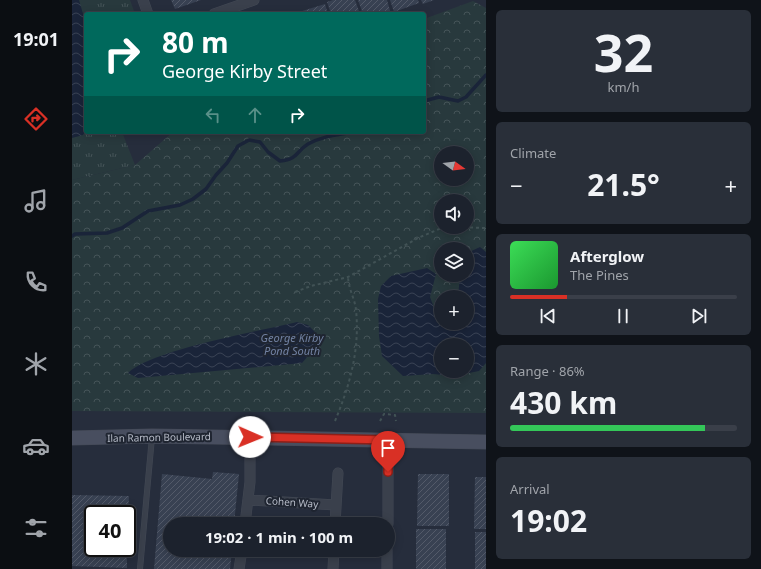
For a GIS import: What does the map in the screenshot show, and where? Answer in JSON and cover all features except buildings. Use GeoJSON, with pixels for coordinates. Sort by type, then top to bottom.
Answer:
{"type":"FeatureCollection","features":[{"type":"Feature","properties":{"kind":"street"},"geometry":{"type":"LineString","coordinates":[[143,0],[147,12]]}},
{"type":"Feature","properties":{"kind":"street"},"geometry":{"type":"LineString","coordinates":[[220,12],[254,0]]}},
{"type":"Feature","properties":{"kind":"street","name":"Ilan Ramon Boulevard"},"geometry":{"type":"LineString","coordinates":[[72,438],[152,436],[486,442]]}},
{"type":"Feature","properties":{"kind":"street"},"geometry":{"type":"LineString","coordinates":[[246,517],[248,500],[250,437]]}},
{"type":"Feature","properties":{"kind":"street"},"geometry":{"type":"LineString","coordinates":[[388,440],[388,517]]}},
{"type":"Feature","properties":{"kind":"street"},"geometry":{"type":"LineString","coordinates":[[335,517],[338,474]]}},
{"type":"Feature","properties":{"kind":"street","name":"Cohen Way"},"geometry":{"type":"LineString","coordinates":[[248,500],[336,505]]}},
{"type":"Feature","properties":{"kind":"street"},"geometry":{"type":"LineString","coordinates":[[240,569],[241,557]]}},
{"type":"Feature","properties":{"kind":"street"},"geometry":{"type":"LineString","coordinates":[[333,569],[334,557]]}},
{"type":"Feature","properties":{"kind":"street"},"geometry":{"type":"LineString","coordinates":[[387,557],[387,569]]}},
{"type":"Feature","properties":{"kind":"lane"},"geometry":{"type":"LineString","coordinates":[[140,569],[152,436]]}},
{"type":"Feature","properties":{"kind":"path"},"geometry":{"type":"LineString","coordinates":[[474,228],[486,228]]}},
{"type":"Feature","properties":{"kind":"path"},"geometry":{"type":"LineString","coordinates":[[296,292],[311,286],[348,277],[418,238],[434,231]]}},
{"type":"Feature","properties":{"kind":"path"},"geometry":{"type":"LineString","coordinates":[[335,421],[346,395],[356,352],[356,308],[349,289],[348,277]]}},
{"type":"Feature","properties":{"kind":"path"},"geometry":{"type":"LineString","coordinates":[[380,421],[384,414],[389,413],[395,415],[396,421]]}},
{"type":"Feature","properties":{"kind":"green space"},"geometry":{"type":"Polygon","coordinates":[[[72,0],[130,0],[134,12],[84,12],[84,134],[123,134],[135,165],[72,180],[72,0]]]}},
{"type":"Feature","properties":{"kind":"green space"},"geometry":{"type":"Polygon","coordinates":[[[473,1],[486,8],[486,413],[72,411],[72,180],[135,165],[171,134],[426,134],[426,18],[473,1]]]}},
{"type":"Feature","properties":{"kind":"water"},"geometry":{"type":"Polygon","coordinates":[[[72,0],[79,0],[84,17],[84,133],[72,138],[72,0]]]}},
{"type":"Feature","properties":{"kind":"water"},"geometry":{"type":"Polygon","coordinates":[[[480,247],[486,252],[486,363],[479,371],[474,372],[474,338],[434,338],[434,374],[403,376],[382,356],[379,336],[378,299],[381,286],[391,276],[427,268],[434,273],[434,282],[430,297],[434,307],[434,330],[474,330],[474,290],[459,290],[459,282],[474,282],[474,250],[480,247]]]}},
{"type":"Feature","properties":{"kind":"water","name":"George Kirby Pond South"},"geometry":{"type":"Polygon","coordinates":[[[297,322],[308,325],[315,332],[315,348],[302,363],[138,378],[128,373],[140,365],[182,349],[297,322]]]}},
{"type":"Feature","properties":{"kind":"waterway"},"geometry":{"type":"LineString","coordinates":[[426,100],[439,97],[458,101],[466,97],[486,75]]}},
{"type":"Feature","properties":{"kind":"waterway"},"geometry":{"type":"LineString","coordinates":[[72,236],[75,234],[107,233],[122,228],[148,211],[180,205],[193,199],[206,189],[227,163],[238,146],[249,140],[260,142],[268,152],[280,161],[291,159],[313,141],[342,134]]}},
{"type":"Feature","properties":{"kind":"route"},"geometry":{"type":"LineString","coordinates":[[250,437],[388,440],[388,472]]}}]}
